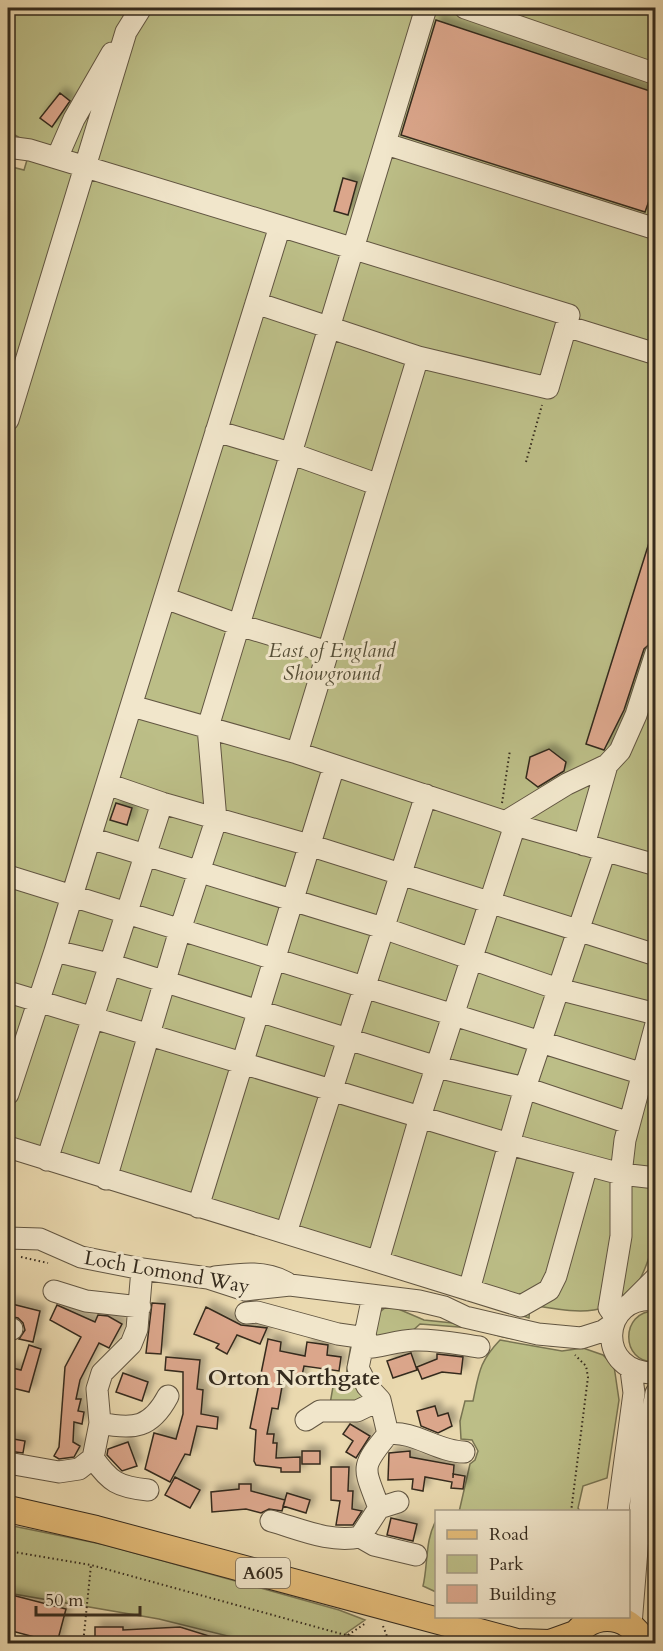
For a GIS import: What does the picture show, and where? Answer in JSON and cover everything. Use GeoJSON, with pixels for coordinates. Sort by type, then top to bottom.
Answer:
{"type":"FeatureCollection","features":[{"type":"Feature","properties":{"kind":"main road","name":"A605"},"geometry":{"type":"LineString","coordinates":[[8,1509],[96,1529],[517,1643],[550,1643],[603,1618]]}},
{"type":"Feature","properties":{"kind":"main road","name":"A605"},"geometry":{"type":"LineString","coordinates":[[618,1618],[642,1633]]}},
{"type":"Feature","properties":{"kind":"street"},"geometry":{"type":"LineString","coordinates":[[57,158],[79,110],[141,8]]}},
{"type":"Feature","properties":{"kind":"street"},"geometry":{"type":"LineString","coordinates":[[106,1179],[180,930],[216,820],[208,727],[426,8]]}},
{"type":"Feature","properties":{"kind":"street"},"geometry":{"type":"LineString","coordinates":[[465,8],[656,74]]}},
{"type":"Feature","properties":{"kind":"street"},"geometry":{"type":"LineString","coordinates":[[8,420],[126,32]]}},
{"type":"Feature","properties":{"kind":"street"},"geometry":{"type":"LineString","coordinates":[[386,144],[656,229]]}},
{"type":"Feature","properties":{"kind":"street"},"geometry":{"type":"LineString","coordinates":[[8,147],[86,166],[352,246],[569,315],[548,388],[418,357],[256,303]]}},
{"type":"Feature","properties":{"kind":"street"},"geometry":{"type":"LineString","coordinates":[[8,1094],[40,1002],[280,226]]}},
{"type":"Feature","properties":{"kind":"street"},"geometry":{"type":"LineString","coordinates":[[566,326],[656,354]]}},
{"type":"Feature","properties":{"kind":"street"},"geometry":{"type":"LineString","coordinates":[[297,753],[418,357]]}},
{"type":"Feature","properties":{"kind":"street"},"geometry":{"type":"LineString","coordinates":[[216,431],[290,453],[379,485]]}},
{"type":"Feature","properties":{"kind":"street"},"geometry":{"type":"LineString","coordinates":[[165,597],[239,625],[328,652]]}},
{"type":"Feature","properties":{"kind":"street"},"geometry":{"type":"LineString","coordinates":[[584,845],[608,765],[624,742],[656,653]]}},
{"type":"Feature","properties":{"kind":"street"},"geometry":{"type":"LineString","coordinates":[[132,706],[297,753],[510,823],[656,865]]}},
{"type":"Feature","properties":{"kind":"street"},"geometry":{"type":"LineString","coordinates":[[378,1262],[420,1117],[490,903],[510,823],[567,784],[608,765]]}},
{"type":"Feature","properties":{"kind":"street"},"geometry":{"type":"LineString","coordinates":[[198,1207],[334,766]]}},
{"type":"Feature","properties":{"kind":"street"},"geometry":{"type":"LineString","coordinates":[[107,784],[216,820],[309,845],[656,955]]}},
{"type":"Feature","properties":{"kind":"street"},"geometry":{"type":"LineString","coordinates":[[286,1233],[426,795]]}},
{"type":"Feature","properties":{"kind":"street"},"geometry":{"type":"LineString","coordinates":[[47,1160],[124,913],[162,803]]}},
{"type":"Feature","properties":{"kind":"street"},"geometry":{"type":"LineString","coordinates":[[90,838],[383,928],[558,989],[656,1014]]}},
{"type":"Feature","properties":{"kind":"street"},"geometry":{"type":"LineString","coordinates":[[469,1290],[525,1088],[604,851]]}},
{"type":"Feature","properties":{"kind":"street"},"geometry":{"type":"LineString","coordinates":[[8,876],[648,1076]]}},
{"type":"Feature","properties":{"kind":"street"},"geometry":{"type":"LineString","coordinates":[[55,951],[165,981],[437,1067],[525,1088],[629,1123]]}},
{"type":"Feature","properties":{"kind":"street"},"geometry":{"type":"LineString","coordinates":[[8,992],[509,1144],[621,1174],[656,1178]]}},
{"type":"Feature","properties":{"kind":"street"},"geometry":{"type":"LineString","coordinates":[[620,1315],[609,1308],[621,1236],[621,1174],[629,1123],[648,1076],[656,1024]]}},
{"type":"Feature","properties":{"kind":"street"},"geometry":{"type":"LineString","coordinates":[[8,1147],[521,1306],[549,1290],[556,1276],[587,1165]]}},
{"type":"Feature","properties":{"kind":"street","name":"Loch Lomond Way"},"geometry":{"type":"LineString","coordinates":[[8,1238],[40,1239],[81,1257],[142,1269],[208,1278],[245,1290],[290,1285],[444,1307],[465,1317],[538,1334],[580,1338],[615,1353]]}},
{"type":"Feature","properties":{"kind":"street"},"geometry":{"type":"LineString","coordinates":[[8,1463],[59,1472],[79,1469],[93,1458],[100,1422],[97,1389],[102,1373],[131,1344],[137,1329],[142,1269]]}},
{"type":"Feature","properties":{"kind":"street"},"geometry":{"type":"LineString","coordinates":[[656,1278],[620,1315],[612,1344],[615,1353],[631,1370],[643,1374],[656,1373]]}},
{"type":"Feature","properties":{"kind":"street"},"geometry":{"type":"LineString","coordinates":[[54,1291],[86,1300],[140,1307]]}},
{"type":"Feature","properties":{"kind":"street"},"geometry":{"type":"LineString","coordinates":[[373,1296],[358,1368],[367,1386],[380,1401],[388,1434]]}},
{"type":"Feature","properties":{"kind":"street"},"geometry":{"type":"LineString","coordinates":[[620,1315],[642,1300],[656,1300]]}},
{"type":"Feature","properties":{"kind":"street"},"geometry":{"type":"LineString","coordinates":[[246,1313],[257,1312],[382,1347],[392,1342],[414,1340],[479,1347]]}},
{"type":"Feature","properties":{"kind":"street","name":"Loch Lomond Way"},"geometry":{"type":"LineString","coordinates":[[580,1338],[603,1331],[620,1315]]}},
{"type":"Feature","properties":{"kind":"street"},"geometry":{"type":"LineString","coordinates":[[618,1510],[634,1393],[631,1370]]}},
{"type":"Feature","properties":{"kind":"street"},"geometry":{"type":"LineString","coordinates":[[642,1633],[645,1449],[656,1393]]}},
{"type":"Feature","properties":{"kind":"street"},"geometry":{"type":"LineString","coordinates":[[100,1422],[126,1428],[146,1423],[160,1411],[168,1396]]}},
{"type":"Feature","properties":{"kind":"street"},"geometry":{"type":"LineString","coordinates":[[306,1420],[320,1411],[357,1411],[380,1401]]}},
{"type":"Feature","properties":{"kind":"street"},"geometry":{"type":"LineString","coordinates":[[360,1536],[389,1505],[366,1473],[367,1460],[388,1434],[399,1432],[437,1447],[464,1452]]}},
{"type":"Feature","properties":{"kind":"street"},"geometry":{"type":"LineString","coordinates":[[93,1458],[108,1479],[127,1488],[148,1490]]}},
{"type":"Feature","properties":{"kind":"street"},"geometry":{"type":"LineString","coordinates":[[271,1521],[323,1537],[360,1536],[375,1545],[416,1555]]}},
{"type":"Feature","properties":{"kind":"path"},"geometry":{"type":"LineString","coordinates":[[526,462],[548,388]]}},
{"type":"Feature","properties":{"kind":"path"},"geometry":{"type":"LineString","coordinates":[[510,750],[502,800],[510,823]]}},
{"type":"Feature","properties":{"kind":"path"},"geometry":{"type":"LineString","coordinates":[[8,1551],[91,1565],[378,1644]]}},
{"type":"Feature","properties":{"kind":"path"},"geometry":{"type":"LineString","coordinates":[[83,1644],[91,1565]]}},
{"type":"Feature","properties":{"kind":"path"},"geometry":{"type":"LineString","coordinates":[[348,1635],[367,1622]]}},
{"type":"Feature","properties":{"kind":"path"},"geometry":{"type":"LineString","coordinates":[[382,1623],[390,1644]]}},
{"type":"Feature","properties":{"kind":"green space","name":"East of England Showground"},"geometry":{"type":"Polygon","coordinates":[[[8,8],[655,8],[656,1238],[641,1278],[626,1295],[614,1303],[588,1311],[560,1310],[530,1305],[529,1318],[198,1207],[8,1153],[8,166],[24,170],[30,150],[27,142],[8,131],[8,8]]]}},
{"type":"Feature","properties":{"kind":"green space"},"geometry":{"type":"Polygon","coordinates":[[[389,1305],[424,1320],[482,1326],[554,1344],[552,1346],[503,1337],[472,1328],[420,1324],[410,1333],[373,1340],[377,1314],[389,1305]]]}},
{"type":"Feature","properties":{"kind":"green space"},"geometry":{"type":"Polygon","coordinates":[[[655,1311],[655,1362],[644,1360],[635,1354],[630,1346],[629,1337],[630,1327],[635,1319],[644,1313],[655,1311]]]}},
{"type":"Feature","properties":{"kind":"green space"},"geometry":{"type":"Polygon","coordinates":[[[500,1340],[562,1351],[583,1348],[603,1355],[614,1366],[619,1400],[607,1478],[583,1486],[579,1510],[459,1510],[470,1464],[475,1460],[478,1451],[472,1440],[461,1439],[460,1421],[465,1401],[473,1401],[479,1375],[493,1348],[500,1340]]]}},
{"type":"Feature","properties":{"kind":"green space"},"geometry":{"type":"Polygon","coordinates":[[[351,1344],[358,1347],[370,1399],[330,1404],[335,1375],[346,1376],[351,1344]]]}},
{"type":"Feature","properties":{"kind":"green space"},"geometry":{"type":"Polygon","coordinates":[[[435,1523],[435,1592],[423,1586],[432,1528],[435,1523]]]}},
{"type":"Feature","properties":{"kind":"green space"},"geometry":{"type":"Polygon","coordinates":[[[8,1525],[106,1545],[339,1610],[365,1620],[345,1634],[378,1643],[256,1643],[159,1619],[8,1593],[8,1525]]]}},
{"type":"Feature","properties":{"kind":"building"},"geometry":{"type":"Polygon","coordinates":[[[436,20],[656,93],[656,181],[645,212],[401,135],[436,20]]]}},
{"type":"Feature","properties":{"kind":"building"},"geometry":{"type":"Polygon","coordinates":[[[60,93],[70,101],[52,127],[40,118],[60,93]]]}},
{"type":"Feature","properties":{"kind":"building"},"geometry":{"type":"Polygon","coordinates":[[[343,178],[357,182],[348,215],[334,211],[343,178]]]}},
{"type":"Feature","properties":{"kind":"building"},"geometry":{"type":"Polygon","coordinates":[[[653,530],[656,530],[656,634],[653,641],[644,649],[624,710],[604,750],[586,744],[653,530]]]}},
{"type":"Feature","properties":{"kind":"building"},"geometry":{"type":"Polygon","coordinates":[[[549,749],[566,762],[564,771],[538,787],[526,778],[530,757],[549,749]]]}},
{"type":"Feature","properties":{"kind":"building"},"geometry":{"type":"Polygon","coordinates":[[[116,803],[132,808],[127,825],[110,820],[116,803]]]}},
{"type":"Feature","properties":{"kind":"building"},"geometry":{"type":"Polygon","coordinates":[[[8,1303],[40,1311],[33,1342],[19,1339],[25,1330],[23,1323],[18,1318],[8,1316],[8,1303]]]}},
{"type":"Feature","properties":{"kind":"building"},"geometry":{"type":"Polygon","coordinates":[[[152,1303],[165,1304],[161,1354],[146,1353],[152,1303]]]}},
{"type":"Feature","properties":{"kind":"building"},"geometry":{"type":"Polygon","coordinates":[[[57,1305],[95,1322],[98,1315],[108,1316],[122,1324],[109,1348],[99,1343],[80,1380],[76,1399],[81,1399],[78,1411],[84,1412],[82,1424],[74,1422],[73,1442],[80,1446],[74,1457],[59,1459],[54,1456],[59,1447],[65,1367],[81,1337],[50,1320],[57,1305]]]}},
{"type":"Feature","properties":{"kind":"building"},"geometry":{"type":"Polygon","coordinates":[[[206,1307],[241,1325],[267,1328],[260,1344],[237,1335],[227,1354],[216,1348],[219,1344],[194,1334],[206,1307]]]}},
{"type":"Feature","properties":{"kind":"building"},"geometry":{"type":"Polygon","coordinates":[[[268,1339],[281,1342],[280,1351],[305,1356],[307,1342],[328,1345],[327,1355],[341,1357],[339,1371],[304,1366],[300,1385],[283,1381],[278,1409],[272,1408],[267,1434],[274,1434],[273,1443],[277,1443],[276,1458],[300,1457],[300,1472],[281,1472],[281,1468],[256,1465],[254,1461],[256,1430],[250,1428],[268,1339]]]}},
{"type":"Feature","properties":{"kind":"building"},"geometry":{"type":"Polygon","coordinates":[[[29,1345],[41,1349],[29,1392],[8,1387],[8,1367],[21,1370],[29,1345]]]}},
{"type":"Feature","properties":{"kind":"building"},"geometry":{"type":"Polygon","coordinates":[[[411,1353],[417,1370],[393,1378],[387,1361],[411,1353]]]}},
{"type":"Feature","properties":{"kind":"building"},"geometry":{"type":"Polygon","coordinates":[[[437,1354],[463,1357],[461,1374],[442,1372],[422,1379],[417,1367],[437,1359],[437,1354]]]}},
{"type":"Feature","properties":{"kind":"building"},"geometry":{"type":"Polygon","coordinates":[[[166,1357],[200,1360],[197,1389],[203,1390],[201,1414],[218,1417],[217,1429],[197,1426],[190,1455],[185,1454],[170,1482],[145,1469],[154,1433],[176,1439],[183,1414],[183,1372],[165,1370],[166,1357]]]}},
{"type":"Feature","properties":{"kind":"building"},"geometry":{"type":"Polygon","coordinates":[[[123,1373],[148,1382],[142,1401],[116,1392],[123,1373]]]}},
{"type":"Feature","properties":{"kind":"building"},"geometry":{"type":"Polygon","coordinates":[[[435,1406],[438,1416],[448,1413],[452,1426],[438,1433],[421,1426],[417,1411],[435,1406]]]}},
{"type":"Feature","properties":{"kind":"building"},"geometry":{"type":"Polygon","coordinates":[[[350,1424],[370,1436],[356,1458],[346,1452],[353,1441],[343,1434],[350,1424]]]}},
{"type":"Feature","properties":{"kind":"building"},"geometry":{"type":"Polygon","coordinates":[[[8,1438],[25,1441],[23,1453],[8,1451],[8,1438]]]}},
{"type":"Feature","properties":{"kind":"building"},"geometry":{"type":"Polygon","coordinates":[[[128,1442],[137,1466],[122,1471],[107,1455],[108,1449],[128,1442]]]}},
{"type":"Feature","properties":{"kind":"building"},"geometry":{"type":"Polygon","coordinates":[[[302,1451],[320,1451],[320,1464],[302,1464],[302,1451]]]}},
{"type":"Feature","properties":{"kind":"building"},"geometry":{"type":"Polygon","coordinates":[[[410,1451],[410,1457],[454,1465],[453,1474],[465,1476],[463,1489],[451,1488],[452,1482],[425,1477],[423,1491],[412,1489],[413,1479],[388,1480],[389,1453],[410,1451]]]}},
{"type":"Feature","properties":{"kind":"building"},"geometry":{"type":"Polygon","coordinates":[[[331,1467],[349,1467],[348,1491],[353,1491],[352,1509],[362,1511],[353,1525],[336,1525],[340,1501],[331,1500],[331,1467]]]}},
{"type":"Feature","properties":{"kind":"building"},"geometry":{"type":"Polygon","coordinates":[[[175,1477],[200,1490],[190,1508],[165,1495],[175,1477]]]}},
{"type":"Feature","properties":{"kind":"building"},"geometry":{"type":"Polygon","coordinates":[[[239,1484],[251,1484],[251,1491],[285,1500],[282,1511],[269,1509],[261,1513],[246,1509],[212,1512],[211,1492],[239,1489],[239,1484]]]}},
{"type":"Feature","properties":{"kind":"building"},"geometry":{"type":"Polygon","coordinates":[[[287,1493],[310,1500],[306,1513],[283,1506],[287,1493]]]}},
{"type":"Feature","properties":{"kind":"building"},"geometry":{"type":"Polygon","coordinates":[[[391,1518],[417,1524],[413,1541],[387,1535],[391,1518]]]}},
{"type":"Feature","properties":{"kind":"building"},"geometry":{"type":"Polygon","coordinates":[[[8,1594],[66,1609],[57,1643],[8,1630],[8,1594]]]}},
{"type":"Feature","properties":{"kind":"building"},"geometry":{"type":"Polygon","coordinates":[[[95,1627],[123,1627],[123,1630],[180,1627],[225,1641],[224,1644],[95,1644],[95,1627]]]}},
{"type":"Feature","properties":{"kind":"district","name":"Orton Northgate"},"geometry":{"type":"Point","coordinates":[294,1378]}}]}
